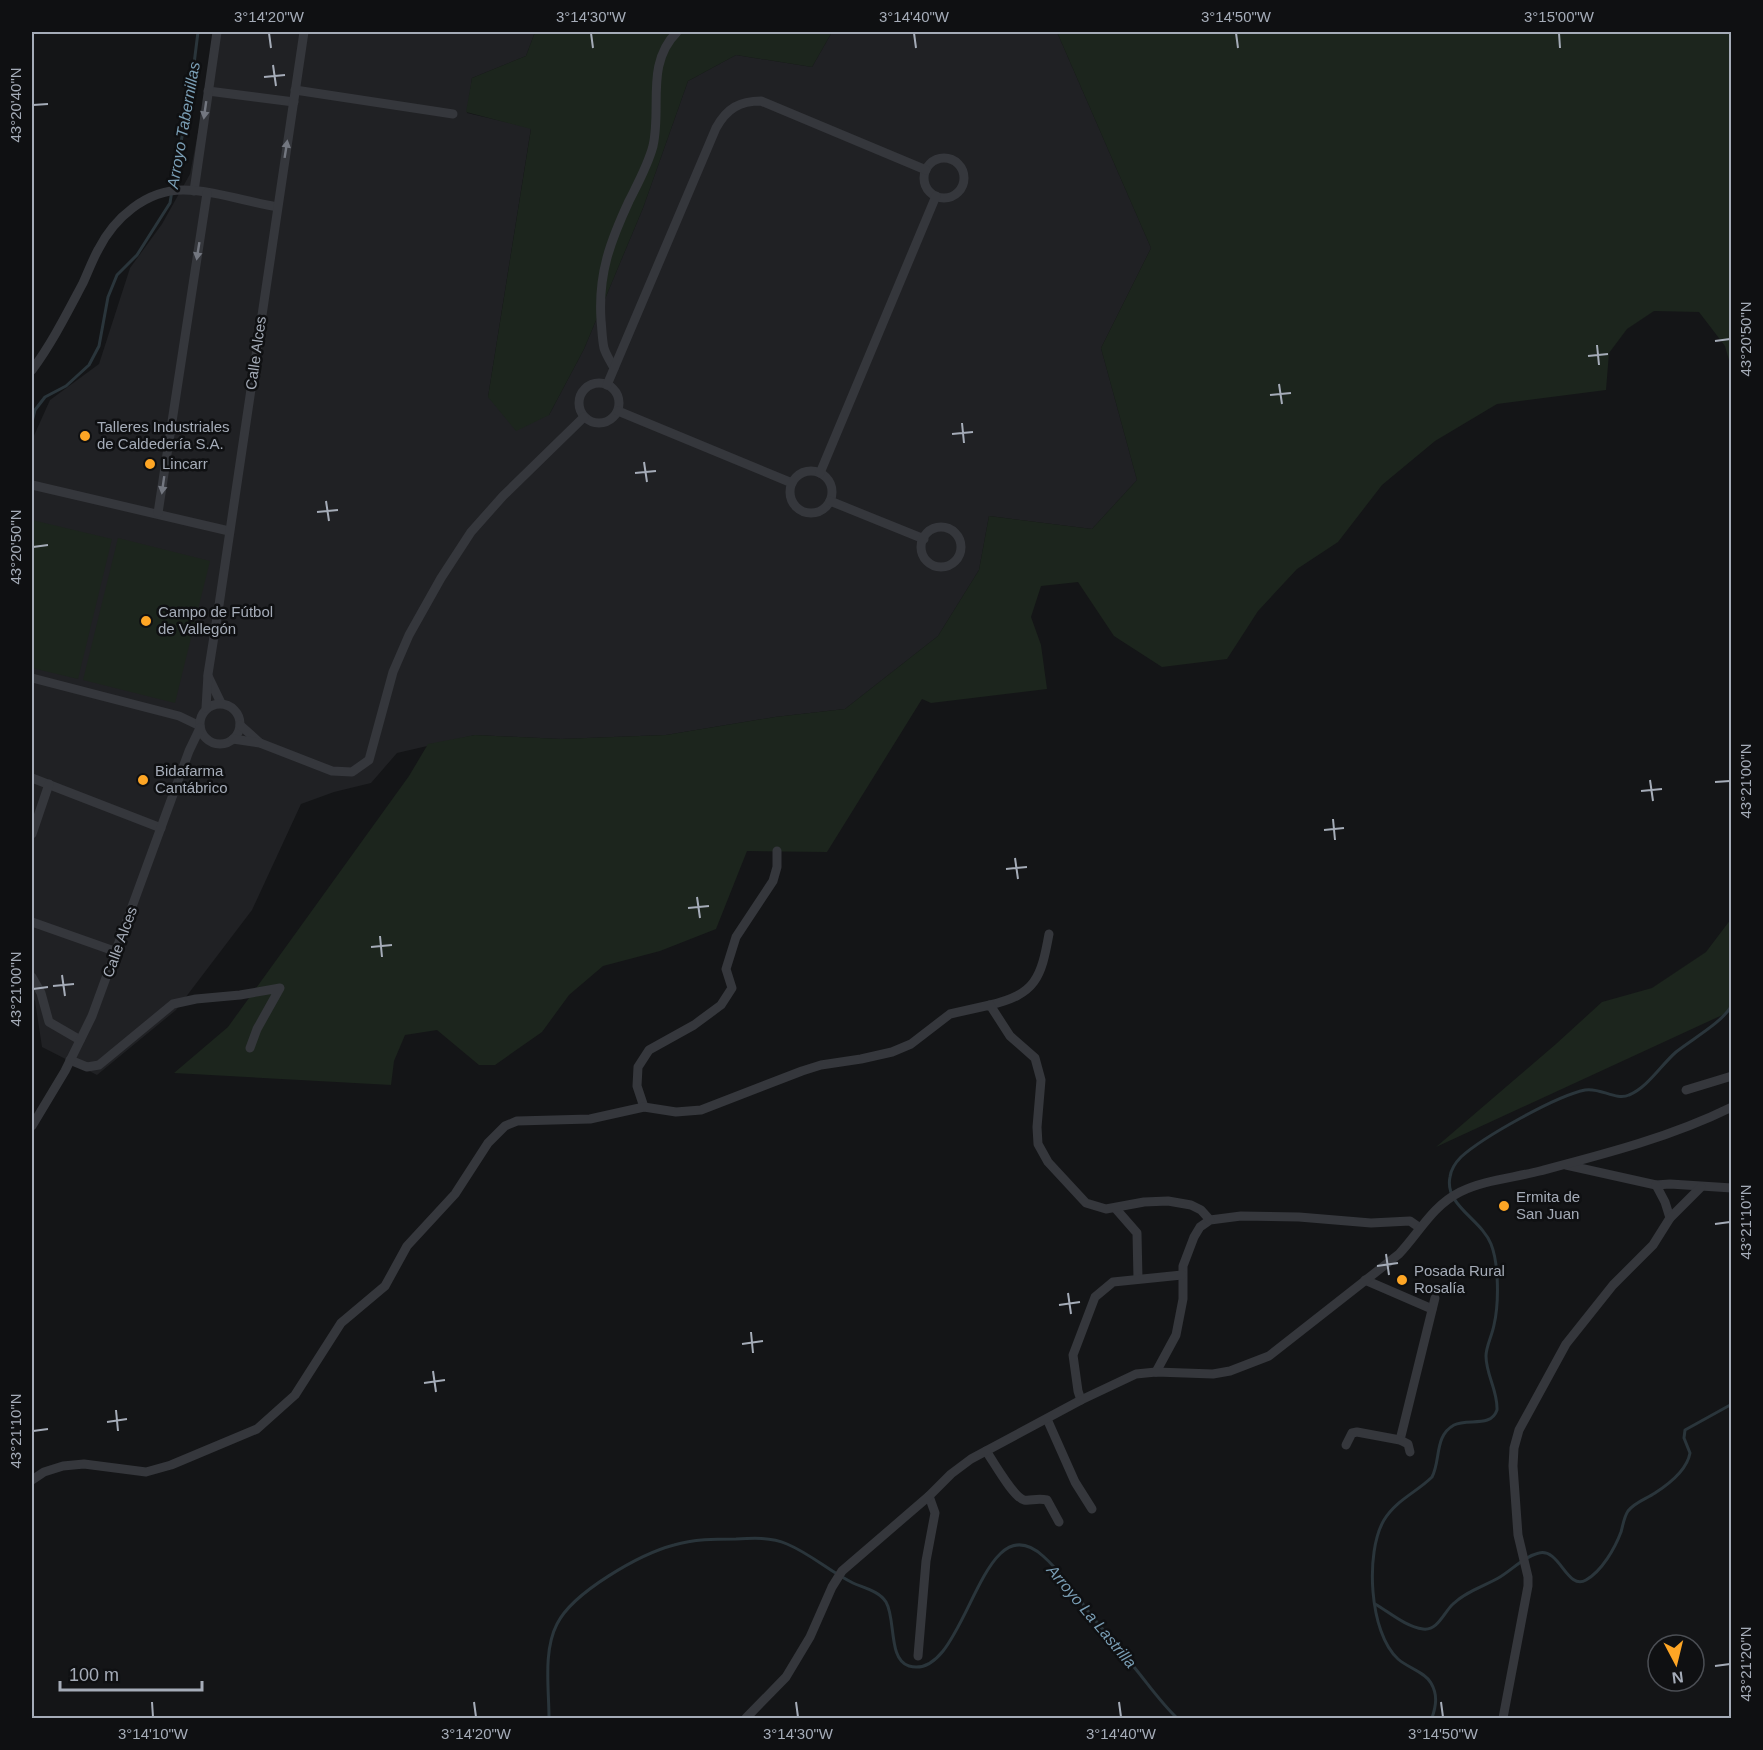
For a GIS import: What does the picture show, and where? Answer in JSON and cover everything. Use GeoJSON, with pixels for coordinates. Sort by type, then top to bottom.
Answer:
{"type":"FeatureCollection","features":[{"type":"Feature","properties":{"kind":"street"},"geometry":{"type":"LineString","coordinates":[[194,191],[217,32]]}},
{"type":"Feature","properties":{"kind":"street","name":"Calle Alces"},"geometry":{"type":"LineString","coordinates":[[206,708],[208,674],[304,32]]}},
{"type":"Feature","properties":{"kind":"street"},"geometry":{"type":"LineString","coordinates":[[614,368],[604,348],[600,286],[606,258],[615,233],[647,165],[654,144],[658,72],[668,41],[677,32]]}},
{"type":"Feature","properties":{"kind":"street"},"geometry":{"type":"LineString","coordinates":[[295,90],[453,114]]}},
{"type":"Feature","properties":{"kind":"street"},"geometry":{"type":"LineString","coordinates":[[208,91],[294,102]]}},
{"type":"Feature","properties":{"kind":"street"},"geometry":{"type":"LineString","coordinates":[[608,385],[716,128],[731,108],[746,101],[761,100],[926,170]]}},
{"type":"Feature","properties":{"kind":"street"},"geometry":{"type":"LineString","coordinates":[[944,158],[954,160],[963,172],[963,182],[959,191],[946,198],[936,196],[925,185],[926,170],[935,160],[944,158]]}},
{"type":"Feature","properties":{"kind":"street"},"geometry":{"type":"LineString","coordinates":[[32,370],[45,352],[84,281],[99,248],[118,220],[138,204],[157,193],[181,190],[278,207]]}},
{"type":"Feature","properties":{"kind":"street"},"geometry":{"type":"LineString","coordinates":[[158,513],[207,193]]}},
{"type":"Feature","properties":{"kind":"street"},"geometry":{"type":"LineString","coordinates":[[820,473],[936,196]]}},
{"type":"Feature","properties":{"kind":"street"},"geometry":{"type":"LineString","coordinates":[[594,383],[608,385],[617,393],[618,411],[613,418],[604,423],[593,423],[584,417],[579,408],[581,393],[594,383]]}},
{"type":"Feature","properties":{"kind":"street"},"geometry":{"type":"LineString","coordinates":[[618,411],[792,483]]}},
{"type":"Feature","properties":{"kind":"street"},"geometry":{"type":"LineString","coordinates":[[221,703],[206,708],[200,724],[204,737],[208,741],[223,744],[233,739],[260,743],[332,771],[352,772],[369,760],[393,672],[409,636],[441,578],[471,532],[503,496],[584,417]]}},
{"type":"Feature","properties":{"kind":"street"},"geometry":{"type":"LineString","coordinates":[[804,472],[820,473],[829,480],[831,485],[830,501],[818,512],[807,513],[791,499],[790,488],[804,472]]}},
{"type":"Feature","properties":{"kind":"street"},"geometry":{"type":"LineString","coordinates":[[32,485],[229,531]]}},
{"type":"Feature","properties":{"kind":"street"},"geometry":{"type":"LineString","coordinates":[[830,501],[924,539]]}},
{"type":"Feature","properties":{"kind":"street"},"geometry":{"type":"LineString","coordinates":[[935,529],[950,530],[960,541],[959,556],[948,566],[933,565],[923,554],[924,539],[935,529]]}},
{"type":"Feature","properties":{"kind":"street"},"geometry":{"type":"LineString","coordinates":[[208,674],[221,703],[235,710],[240,725],[260,743]]}},
{"type":"Feature","properties":{"kind":"street"},"geometry":{"type":"LineString","coordinates":[[32,678],[179,716],[200,724]]}},
{"type":"Feature","properties":{"kind":"street","name":"Calle Alces"},"geometry":{"type":"LineString","coordinates":[[32,1126],[92,1016],[200,724]]}},
{"type":"Feature","properties":{"kind":"street"},"geometry":{"type":"LineString","coordinates":[[233,739],[240,725]]}},
{"type":"Feature","properties":{"kind":"street"},"geometry":{"type":"LineString","coordinates":[[189,751],[208,741]]}},
{"type":"Feature","properties":{"kind":"street"},"geometry":{"type":"LineString","coordinates":[[32,778],[161,828]]}},
{"type":"Feature","properties":{"kind":"street"},"geometry":{"type":"LineString","coordinates":[[32,834],[49,784]]}},
{"type":"Feature","properties":{"kind":"street"},"geometry":{"type":"LineString","coordinates":[[644,1107],[637,1086],[639,1067],[649,1050],[694,1025],[721,1005],[732,988],[726,969],[736,937],[773,881],[777,867],[777,851]]}},
{"type":"Feature","properties":{"kind":"street"},"geometry":{"type":"LineString","coordinates":[[32,922],[117,952]]}},
{"type":"Feature","properties":{"kind":"street"},"geometry":{"type":"LineString","coordinates":[[32,1480],[44,1472],[63,1466],[84,1464],[146,1472],[171,1465],[257,1429],[295,1395],[341,1323],[385,1287],[406,1246],[455,1194],[488,1143],[504,1126],[517,1121],[590,1119],[644,1107],[676,1112],[701,1110],[801,1071],[892,1052],[911,1044],[950,1014],[1009,1001],[1026,991],[1038,978],[1044,963],[1049,934]]}},
{"type":"Feature","properties":{"kind":"street"},"geometry":{"type":"LineString","coordinates":[[32,977],[41,993],[49,1022],[80,1040]]}},
{"type":"Feature","properties":{"kind":"street"},"geometry":{"type":"LineString","coordinates":[[70,1060],[87,1067],[99,1065],[173,1004],[279,988],[257,1029],[250,1048]]}},
{"type":"Feature","properties":{"kind":"street"},"geometry":{"type":"LineString","coordinates":[[990,1005],[1010,1036],[1035,1058],[1041,1080],[1038,1143],[1048,1162],[1086,1203],[1106,1209],[1116,1209],[1144,1202],[1168,1201],[1191,1205],[1210,1220]]}},
{"type":"Feature","properties":{"kind":"street"},"geometry":{"type":"LineString","coordinates":[[1686,1090],[1731,1076]]}},
{"type":"Feature","properties":{"kind":"street"},"geometry":{"type":"LineString","coordinates":[[746,1719],[786,1677],[810,1637],[832,1587],[842,1571],[929,1496],[951,1474],[986,1451],[1081,1400],[1136,1374],[1156,1372],[1213,1374],[1230,1371],[1269,1356],[1399,1254],[1415,1236],[1424,1221],[1460,1192],[1485,1183],[1661,1137],[1731,1107]]}},
{"type":"Feature","properties":{"kind":"street"},"geometry":{"type":"LineString","coordinates":[[1563,1164],[1656,1185],[1731,1188]]}},
{"type":"Feature","properties":{"kind":"street"},"geometry":{"type":"LineString","coordinates":[[1656,1185],[1670,1218]]}},
{"type":"Feature","properties":{"kind":"street"},"geometry":{"type":"LineString","coordinates":[[1503,1719],[1525,1605],[1528,1577],[1518,1535],[1513,1466],[1514,1448],[1519,1430],[1566,1344],[1614,1285],[1653,1245],[1670,1218],[1701,1187]]}},
{"type":"Feature","properties":{"kind":"street"},"geometry":{"type":"LineString","coordinates":[[1116,1209],[1137,1233],[1138,1279]]}},
{"type":"Feature","properties":{"kind":"street"},"geometry":{"type":"LineString","coordinates":[[1156,1372],[1176,1335],[1183,1299],[1182,1266],[1200,1227],[1210,1220],[1241,1216],[1299,1217],[1371,1223],[1410,1221],[1420,1228]]}},
{"type":"Feature","properties":{"kind":"street"},"geometry":{"type":"LineString","coordinates":[[1081,1400],[1073,1355],[1095,1297],[1113,1282],[1182,1275]]}},
{"type":"Feature","properties":{"kind":"street"},"geometry":{"type":"LineString","coordinates":[[1365,1280],[1432,1309]]}},
{"type":"Feature","properties":{"kind":"street"},"geometry":{"type":"LineString","coordinates":[[1400,1440],[1435,1299]]}},
{"type":"Feature","properties":{"kind":"street"},"geometry":{"type":"LineString","coordinates":[[1047,1419],[1075,1482],[1092,1509]]}},
{"type":"Feature","properties":{"kind":"street"},"geometry":{"type":"LineString","coordinates":[[1346,1445],[1352,1433],[1357,1432],[1400,1440],[1408,1444],[1410,1452]]}},
{"type":"Feature","properties":{"kind":"street"},"geometry":{"type":"LineString","coordinates":[[986,1451],[1018,1498],[1027,1501],[1038,1498],[1047,1500],[1059,1522]]}},
{"type":"Feature","properties":{"kind":"street"},"geometry":{"type":"LineString","coordinates":[[918,1656],[926,1562],[935,1512],[929,1496]]}},
{"type":"Feature","properties":{"kind":"shaded area"},"geometry":{"type":"Polygon","coordinates":[[[214,32],[535,32],[526,56],[472,78],[467,113],[531,128],[488,397],[549,415],[584,349],[643,208],[688,81],[736,55],[812,67],[832,32],[1057,32],[1151,248],[1101,348],[1137,480],[1092,529],[989,516],[979,570],[938,636],[845,709],[775,717],[666,735],[561,739],[475,735],[397,753],[371,783],[334,792],[301,804],[252,910],[176,1010],[97,1075],[42,1047],[35,1001],[32,997],[32,440],[50,400],[99,364],[130,268],[162,224],[190,174],[207,86],[214,32]]]}},
{"type":"Feature","properties":{"kind":"shaded area"},"geometry":{"type":"Polygon","coordinates":[[[535,32],[832,32],[812,67],[736,55],[688,81],[643,208],[584,349],[549,415],[516,431],[488,397],[531,129],[466,112],[472,78],[526,56],[535,32]]]}},
{"type":"Feature","properties":{"kind":"shaded area"},"geometry":{"type":"Polygon","coordinates":[[[1057,32],[1731,32],[1731,367],[1725,346],[1699,312],[1654,311],[1627,329],[1609,353],[1606,390],[1497,404],[1435,441],[1382,485],[1338,542],[1297,569],[1258,611],[1227,659],[1162,667],[1114,636],[1078,582],[1041,586],[1031,617],[1041,645],[1047,689],[931,703],[922,699],[827,852],[747,851],[716,929],[660,951],[603,966],[569,995],[542,1032],[495,1065],[479,1065],[437,1030],[405,1035],[394,1061],[391,1085],[174,1073],[228,1027],[409,776],[428,744],[475,735],[561,739],[666,735],[775,717],[845,709],[938,636],[979,570],[989,516],[1092,529],[1137,480],[1101,348],[1151,248],[1057,32]]]}},
{"type":"Feature","properties":{"kind":"shaded area"},"geometry":{"type":"Polygon","coordinates":[[[32,520],[112,539],[78,679],[32,668],[32,520]]]}},
{"type":"Feature","properties":{"kind":"shaded area","name":"Campo de Fútbol de Vallegón"},"geometry":{"type":"Polygon","coordinates":[[[118,538],[210,561],[175,703],[83,680],[118,538]]]}},
{"type":"Feature","properties":{"kind":"shaded area"},"geometry":{"type":"Polygon","coordinates":[[[1731,919],[1731,1011],[1436,1147],[1602,1002],[1652,988],[1706,952],[1731,919]]]}},
{"type":"Feature","properties":{"kind":"waterway","name":"Arroyo Tabernillas"},"geometry":{"type":"LineString","coordinates":[[32,422],[35,410],[45,397],[66,386],[89,365],[99,346],[108,297],[117,275],[137,255],[170,203],[189,104],[198,32]]}},
{"type":"Feature","properties":{"kind":"waterway"},"geometry":{"type":"LineString","coordinates":[[1432,1718],[1436,1700],[1431,1683],[1425,1676],[1398,1659],[1388,1647],[1381,1631],[1376,1612],[1372,1571],[1378,1534],[1384,1520],[1394,1507],[1432,1477],[1443,1435],[1454,1425],[1490,1419],[1497,1410],[1496,1396],[1486,1356],[1497,1306],[1496,1262],[1486,1235],[1452,1196],[1450,1187],[1452,1169],[1461,1157],[1486,1139],[1556,1100],[1585,1090],[1596,1090],[1619,1096],[1629,1095],[1636,1091],[1676,1052],[1721,1018],[1732,1005]]}},
{"type":"Feature","properties":{"kind":"waterway"},"geometry":{"type":"LineString","coordinates":[[1375,1604],[1410,1625],[1428,1629],[1437,1624],[1453,1604],[1464,1596],[1539,1553],[1546,1553],[1553,1557],[1574,1580],[1579,1582],[1586,1580],[1603,1565],[1612,1552],[1628,1511],[1666,1485],[1685,1465],[1690,1453],[1684,1438],[1685,1430],[1732,1404]]}},
{"type":"Feature","properties":{"kind":"waterway","name":"Arroyo La Lastrilla"},"geometry":{"type":"LineString","coordinates":[[549,1718],[548,1658],[550,1646],[557,1624],[577,1599],[609,1576],[660,1550],[697,1540],[755,1538],[787,1544],[845,1579],[879,1595],[889,1609],[898,1656],[909,1666],[929,1664],[945,1648],[988,1570],[1003,1551],[1021,1545],[1043,1556],[1056,1570],[1096,1622],[1177,1718]]}},
{"type":"Feature","properties":{"kind":"place","name":"Talleres Industriales de Caldedería S.A."},"geometry":{"type":"Point","coordinates":[85,436]}},
{"type":"Feature","properties":{"kind":"place","name":"Lincarr"},"geometry":{"type":"Point","coordinates":[150,464]}},
{"type":"Feature","properties":{"kind":"place","name":"Campo de Fútbol de Vallegón"},"geometry":{"type":"Point","coordinates":[146,621]}},
{"type":"Feature","properties":{"kind":"place","name":"Bidafarma Cantábrico"},"geometry":{"type":"Point","coordinates":[143,780]}},
{"type":"Feature","properties":{"kind":"place","name":"Ermita de San Juan"},"geometry":{"type":"Point","coordinates":[1504,1206]}},
{"type":"Feature","properties":{"kind":"place","name":"Posada Rural Rosalía"},"geometry":{"type":"Point","coordinates":[1402,1280]}}]}
